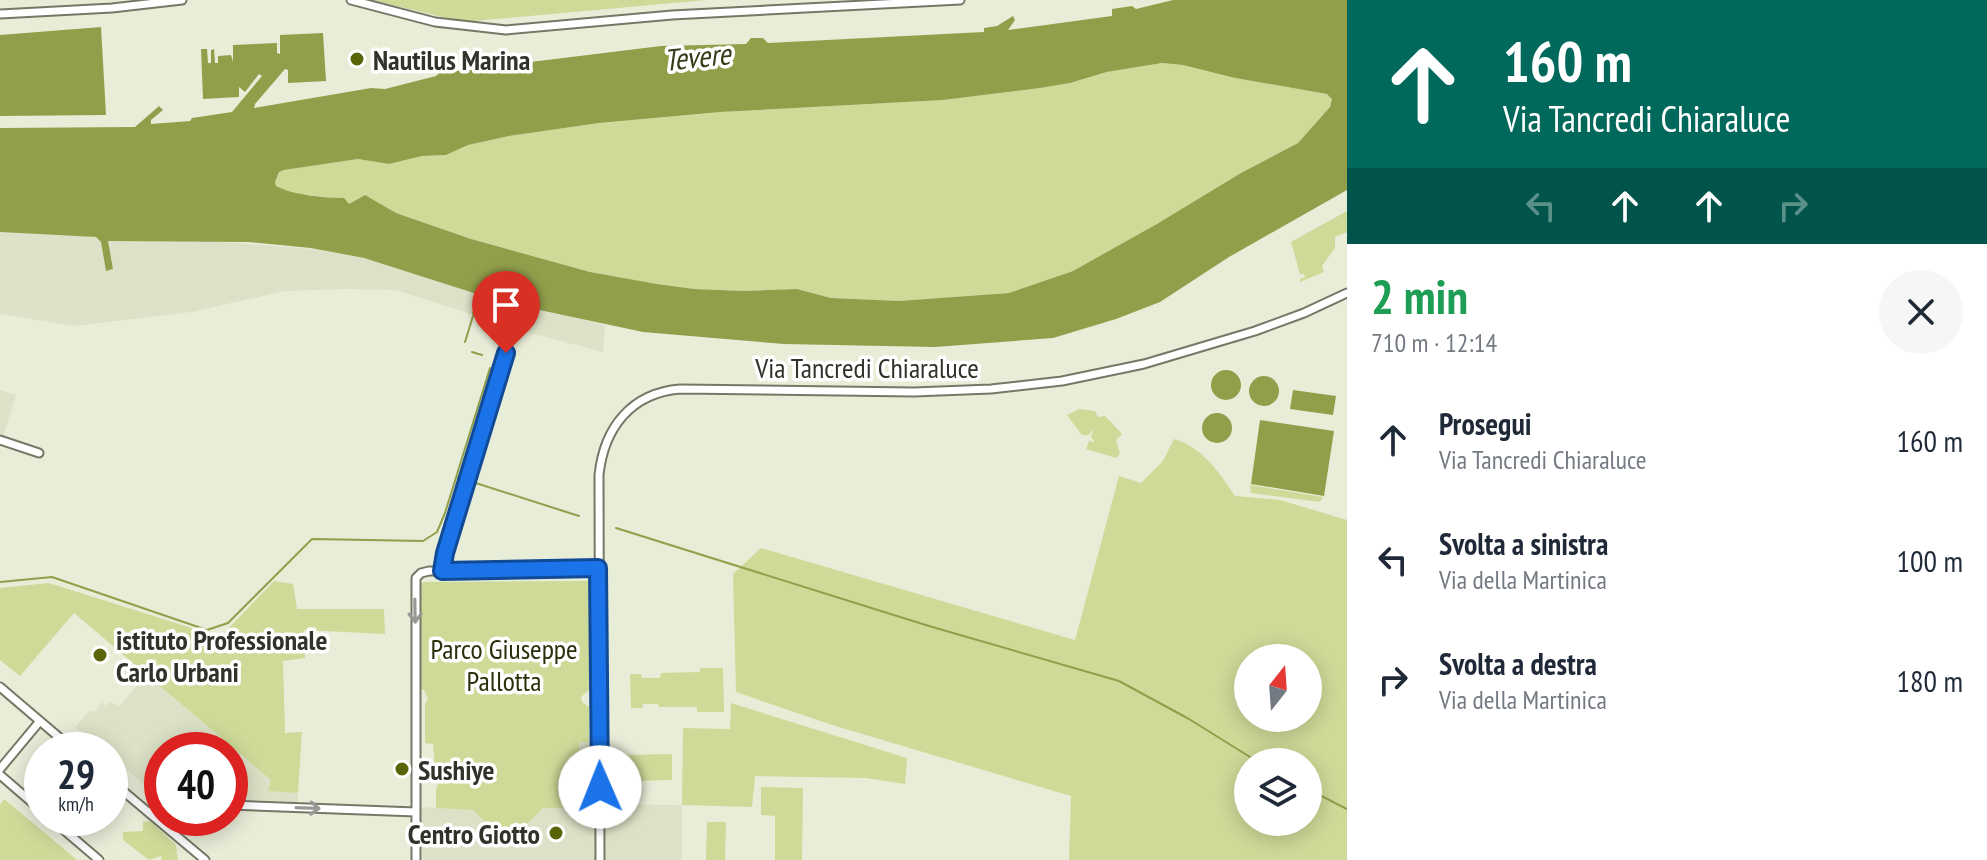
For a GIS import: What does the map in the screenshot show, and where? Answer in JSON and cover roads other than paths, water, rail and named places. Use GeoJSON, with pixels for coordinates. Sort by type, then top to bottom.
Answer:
{"type":"FeatureCollection","features":[{"type":"Feature","properties":{"kind":"street"},"geometry":{"type":"LineString","coordinates":[[0,14],[102,9],[182,0]]}},
{"type":"Feature","properties":{"kind":"street"},"geometry":{"type":"LineString","coordinates":[[351,0],[435,22],[500,30],[661,16],[960,0]]}},
{"type":"Feature","properties":{"kind":"street","name":"Via Tancredi Chiaraluce"},"geometry":{"type":"LineString","coordinates":[[600,860],[598,486],[602,452],[619,419],[647,396],[667,390],[695,389],[926,392],[1062,381],[1131,367],[1255,331],[1313,310],[1347,293]]}},
{"type":"Feature","properties":{"kind":"street"},"geometry":{"type":"LineString","coordinates":[[442,571],[506,353]]}},
{"type":"Feature","properties":{"kind":"street"},"geometry":{"type":"LineString","coordinates":[[0,440],[39,453]]}},
{"type":"Feature","properties":{"kind":"street"},"geometry":{"type":"LineString","coordinates":[[416,860],[415,582],[424,571],[598,568]]}},
{"type":"Feature","properties":{"kind":"street"},"geometry":{"type":"LineString","coordinates":[[0,687],[53,732]]}},
{"type":"Feature","properties":{"kind":"street"},"geometry":{"type":"LineString","coordinates":[[0,769],[40,721]]}},
{"type":"Feature","properties":{"kind":"street"},"geometry":{"type":"LineString","coordinates":[[0,775],[24,796]]}},
{"type":"Feature","properties":{"kind":"street"},"geometry":{"type":"LineString","coordinates":[[128,795],[144,809]]}},
{"type":"Feature","properties":{"kind":"street"},"geometry":{"type":"LineString","coordinates":[[248,806],[416,812]]}},
{"type":"Feature","properties":{"kind":"street"},"geometry":{"type":"LineString","coordinates":[[71,836],[99,860]]}},
{"type":"Feature","properties":{"kind":"street"},"geometry":{"type":"LineString","coordinates":[[176,836],[205,860]]}},
{"type":"Feature","properties":{"kind":"water","name":"Tevere"},"geometry":{"type":"Polygon","coordinates":[[[1173,0],[1347,0],[1347,190],[1229,257],[1160,302],[1053,338],[935,347],[784,344],[643,332],[502,302],[364,258],[311,248],[248,242],[108,241],[113,269],[106,271],[101,242],[96,237],[0,232],[0,128],[135,127],[159,106],[163,110],[151,120],[151,124],[190,121],[192,118],[232,112],[262,76],[259,74],[245,92],[239,87],[239,97],[203,99],[201,49],[207,49],[208,63],[211,63],[211,50],[214,49],[215,63],[218,63],[218,56],[231,55],[233,62],[233,45],[277,43],[277,53],[280,54],[280,35],[323,33],[326,81],[288,83],[288,70],[285,69],[254,108],[371,88],[385,89],[436,76],[456,56],[458,58],[448,72],[661,46],[746,44],[751,38],[763,38],[768,43],[984,32],[984,28],[997,26],[1013,16],[1015,20],[1008,30],[1112,16],[1112,9],[1132,6],[1136,9],[1173,0]],[[1162,63],[1107,72],[1070,83],[943,100],[720,112],[599,123],[509,136],[468,145],[446,155],[422,156],[389,164],[358,159],[284,170],[279,172],[275,182],[276,186],[291,192],[344,198],[349,204],[365,195],[396,213],[471,239],[590,272],[657,284],[744,291],[797,289],[831,298],[899,301],[1009,293],[1073,271],[1298,143],[1330,107],[1332,99],[1327,94],[1235,78],[1162,63]]]}},
{"type":"Feature","properties":{"kind":"water"},"geometry":{"type":"Polygon","coordinates":[[[101,27],[106,115],[0,116],[0,35],[101,27]]]}},
{"type":"Feature","properties":{"kind":"water"},"geometry":{"type":"Polygon","coordinates":[[[1226,370],[1237,374],[1241,385],[1237,396],[1226,400],[1215,396],[1211,385],[1215,374],[1226,370]]]}},
{"type":"Feature","properties":{"kind":"water"},"geometry":{"type":"Polygon","coordinates":[[[1264,376],[1275,380],[1279,391],[1275,402],[1264,406],[1253,402],[1249,391],[1253,380],[1264,376]]]}},
{"type":"Feature","properties":{"kind":"water"},"geometry":{"type":"Polygon","coordinates":[[[1293,390],[1336,396],[1333,415],[1290,409],[1293,390]]]}},
{"type":"Feature","properties":{"kind":"water"},"geometry":{"type":"Polygon","coordinates":[[[1217,413],[1228,417],[1232,428],[1228,439],[1217,443],[1206,439],[1202,428],[1206,417],[1217,413]]]}},
{"type":"Feature","properties":{"kind":"water"},"geometry":{"type":"Polygon","coordinates":[[[1260,420],[1334,431],[1324,496],[1251,484],[1260,420]]]}},
{"type":"Feature","properties":{"kind":"waterway"},"geometry":{"type":"LineString","coordinates":[[473,314],[480,292]]}},
{"type":"Feature","properties":{"kind":"waterway"},"geometry":{"type":"LineString","coordinates":[[465,342],[473,316]]}},
{"type":"Feature","properties":{"kind":"waterway"},"geometry":{"type":"LineString","coordinates":[[472,352],[482,355]]}},
{"type":"Feature","properties":{"kind":"waterway"},"geometry":{"type":"LineString","coordinates":[[0,582],[52,577],[207,630],[228,623],[312,539],[423,541],[437,532],[445,513],[490,368]]}},
{"type":"Feature","properties":{"kind":"waterway"},"geometry":{"type":"LineString","coordinates":[[457,477],[579,516]]}},
{"type":"Feature","properties":{"kind":"waterway"},"geometry":{"type":"LineString","coordinates":[[616,528],[929,626],[1119,681],[1236,748]]}},
{"type":"Feature","properties":{"kind":"waterway"},"geometry":{"type":"LineString","coordinates":[[1322,796],[1347,809]]}},
{"type":"Feature","properties":{"kind":"place","name":"Nautilus Marina"},"geometry":{"type":"Point","coordinates":[357,59]}},
{"type":"Feature","properties":{"kind":"place","name":"istituto Professionale Carlo Urbani"},"geometry":{"type":"Point","coordinates":[100,655]}},
{"type":"Feature","properties":{"kind":"place","name":"Sushiye"},"geometry":{"type":"Point","coordinates":[402,769]}},
{"type":"Feature","properties":{"kind":"place","name":"Centro Giotto"},"geometry":{"type":"Point","coordinates":[556,833]}},
{"type":"Feature","properties":{"kind":"park label","name":"Parco Giuseppe Pallotta"},"geometry":{"type":"Point","coordinates":[504,664]}}]}
